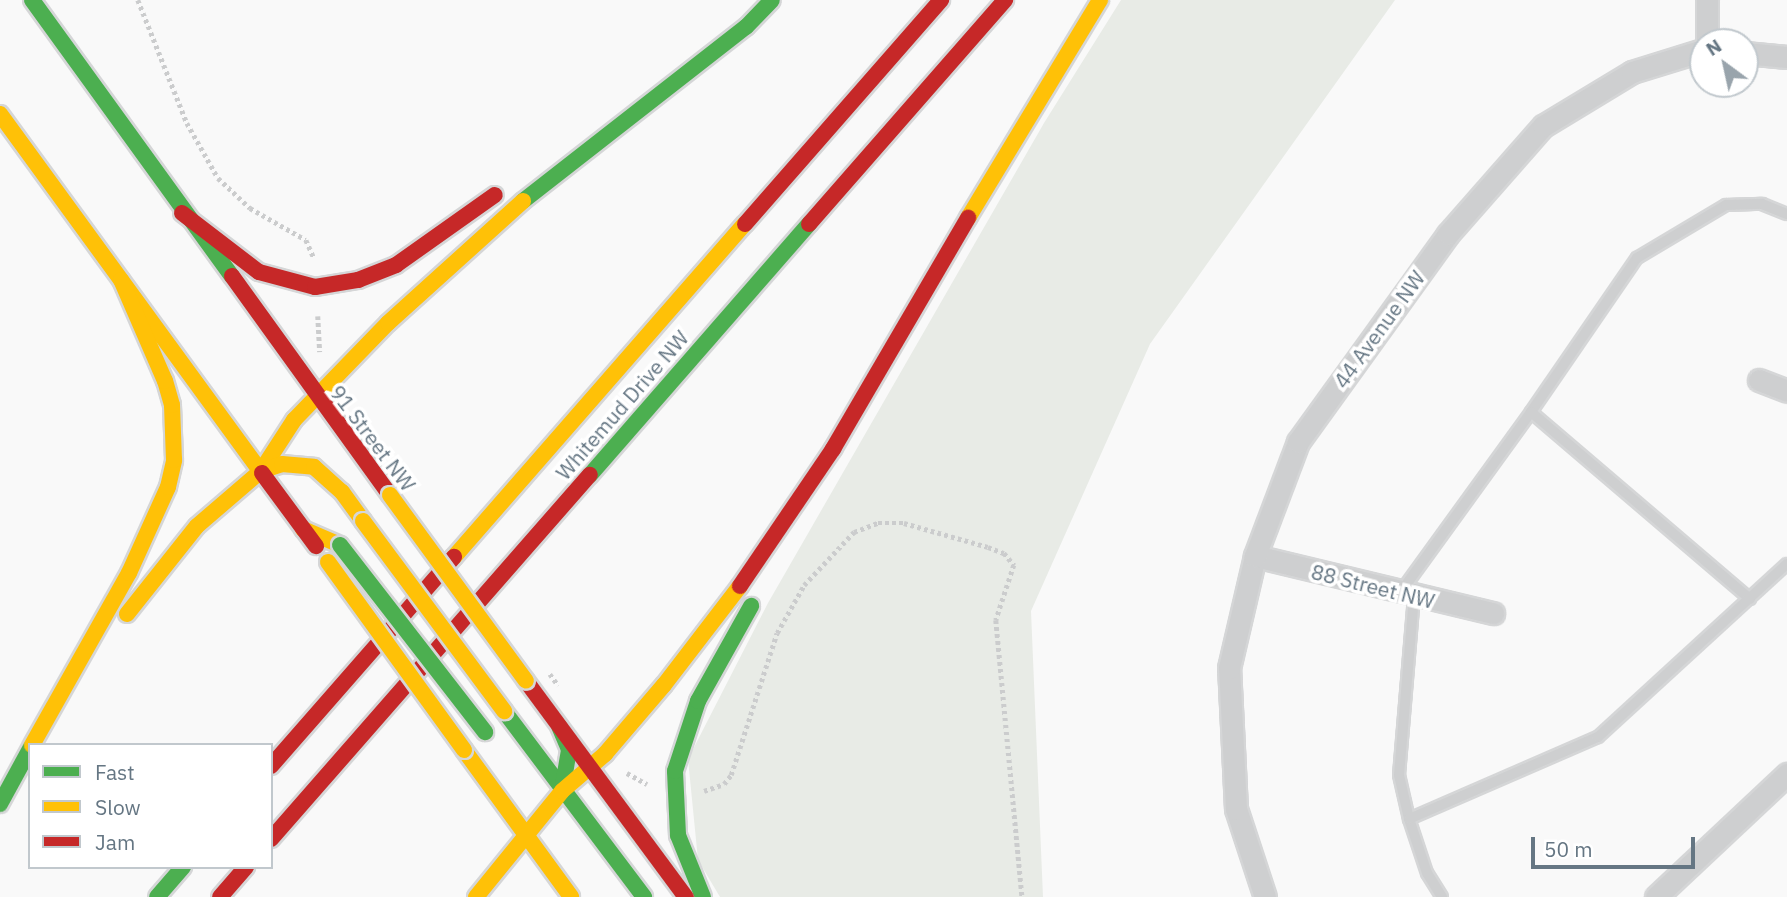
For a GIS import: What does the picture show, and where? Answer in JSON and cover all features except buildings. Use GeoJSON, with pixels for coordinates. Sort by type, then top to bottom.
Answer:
{"type":"FeatureCollection","features":[{"type":"Feature","properties":{"kind":"main road","name":"91 Street NW"},"geometry":{"type":"LineString","coordinates":[[32,0],[316,398],[686,897]]}},
{"type":"Feature","properties":{"kind":"main road"},"geometry":{"type":"LineString","coordinates":[[610,111],[763,0]]}},
{"type":"Feature","properties":{"kind":"main road"},"geometry":{"type":"LineString","coordinates":[[43,743],[143,592],[197,526],[261,471],[294,420],[388,323],[547,178],[746,27],[772,0]]}},
{"type":"Feature","properties":{"kind":"main road","name":"Whitemud Drive NW"},"geometry":{"type":"LineString","coordinates":[[273,764],[941,0]]}},
{"type":"Feature","properties":{"kind":"main road","name":"Whitemud Drive NW"},"geometry":{"type":"LineString","coordinates":[[273,837],[1005,0]]}},
{"type":"Feature","properties":{"kind":"main road"},"geometry":{"type":"LineString","coordinates":[[772,571],[833,449],[1036,101],[1100,0]]}},
{"type":"Feature","properties":{"kind":"main road"},"geometry":{"type":"LineString","coordinates":[[0,114],[571,897]]}},
{"type":"Feature","properties":{"kind":"main road"},"geometry":{"type":"LineString","coordinates":[[182,213],[260,272],[316,286],[358,280],[396,265],[513,182]]}},
{"type":"Feature","properties":{"kind":"main road"},"geometry":{"type":"LineString","coordinates":[[33,743],[129,573],[168,487],[174,460],[172,405],[165,382],[121,280]]}},
{"type":"Feature","properties":{"kind":"main road"},"geometry":{"type":"LineString","coordinates":[[476,897],[562,791],[605,754],[726,607],[833,449]]}},
{"type":"Feature","properties":{"kind":"main road"},"geometry":{"type":"LineString","coordinates":[[261,471],[282,464],[314,467],[335,485],[644,897]]}},
{"type":"Feature","properties":{"kind":"main road"},"geometry":{"type":"LineString","coordinates":[[303,529],[340,545],[500,748]]}},
{"type":"Feature","properties":{"kind":"main road"},"geometry":{"type":"LineString","coordinates":[[703,897],[678,835],[673,791],[688,724],[758,594]]}},
{"type":"Feature","properties":{"kind":"main road"},"geometry":{"type":"LineString","coordinates":[[559,726],[569,750],[562,791]]}},
{"type":"Feature","properties":{"kind":"main road"},"geometry":{"type":"LineString","coordinates":[[0,804],[28,753]]}},
{"type":"Feature","properties":{"kind":"main road"},"geometry":{"type":"LineString","coordinates":[[0,812],[28,768]]}},
{"type":"Feature","properties":{"kind":"main road"},"geometry":{"type":"LineString","coordinates":[[544,792],[562,791]]}},
{"type":"Feature","properties":{"kind":"main road"},"geometry":{"type":"LineString","coordinates":[[157,897],[181,869]]}},
{"type":"Feature","properties":{"kind":"main road"},"geometry":{"type":"LineString","coordinates":[[220,897],[244,869]]}},
{"type":"Feature","properties":{"kind":"street"},"geometry":{"type":"LineString","coordinates":[[1707,0],[1707,28]]}},
{"type":"Feature","properties":{"kind":"street","name":"44 Avenue NW"},"geometry":{"type":"LineString","coordinates":[[1265,897],[1236,809],[1229,732],[1229,668],[1255,556],[1297,442],[1448,234],[1534,136],[1632,72],[1689,54]]}},
{"type":"Feature","properties":{"kind":"street"},"geometry":{"type":"LineString","coordinates":[[1759,54],[1787,57]]}},
{"type":"Feature","properties":{"kind":"street"},"geometry":{"type":"LineString","coordinates":[[1759,380],[1787,391]]}},
{"type":"Feature","properties":{"kind":"street","name":"88 Street NW"},"geometry":{"type":"LineString","coordinates":[[1255,556],[1407,595],[1493,613]]}},
{"type":"Feature","properties":{"kind":"street"},"geometry":{"type":"LineString","coordinates":[[1656,897],[1787,774]]}},
{"type":"Feature","properties":{"kind":"lane"},"geometry":{"type":"LineString","coordinates":[[1442,897],[1427,873],[1409,819],[1399,775],[1407,595],[1637,258],[1726,205],[1762,204],[1787,214]]}},
{"type":"Feature","properties":{"kind":"lane"},"geometry":{"type":"LineString","coordinates":[[1531,412],[1750,599]]}},
{"type":"Feature","properties":{"kind":"lane"},"geometry":{"type":"LineString","coordinates":[[1409,819],[1598,737],[1787,564]]}},
{"type":"Feature","properties":{"kind":"path"},"geometry":{"type":"LineString","coordinates":[[138,0],[187,123],[218,178],[250,208],[306,240],[314,253]]}},
{"type":"Feature","properties":{"kind":"path"},"geometry":{"type":"LineString","coordinates":[[605,754],[623,771],[673,791],[709,791],[729,781],[777,632],[804,585],[853,532],[878,523],[904,523],[988,547],[1004,553],[1014,565],[996,620],[1022,897]]}},
{"type":"Feature","properties":{"kind":"shaded area"},"geometry":{"type":"Polygon","coordinates":[[[1121,0],[1395,0],[1150,344],[1031,611],[1043,897],[720,897],[698,860],[688,759],[768,603],[1044,123],[1121,0]]]}},
{"type":"Feature","properties":{"kind":"traffic: fast"},"geometry":{"type":"LineString","coordinates":[[32,0],[232,276]]}},
{"type":"Feature","properties":{"kind":"traffic: fast"},"geometry":{"type":"LineString","coordinates":[[523,201],[746,27],[772,0]]}},
{"type":"Feature","properties":{"kind":"traffic: fast"},"geometry":{"type":"LineString","coordinates":[[590,475],[809,224]]}},
{"type":"Feature","properties":{"kind":"traffic: fast"},"geometry":{"type":"LineString","coordinates":[[340,545],[485,732]]}},
{"type":"Feature","properties":{"kind":"traffic: fast"},"geometry":{"type":"LineString","coordinates":[[703,897],[678,835],[675,771],[698,701],[751,606]]}},
{"type":"Feature","properties":{"kind":"traffic: fast"},"geometry":{"type":"LineString","coordinates":[[504,711],[644,897]]}},
{"type":"Feature","properties":{"kind":"traffic: fast"},"geometry":{"type":"LineString","coordinates":[[559,726],[569,750],[562,791]]}},
{"type":"Feature","properties":{"kind":"traffic: fast"},"geometry":{"type":"LineString","coordinates":[[0,804],[28,753]]}},
{"type":"Feature","properties":{"kind":"traffic: fast"},"geometry":{"type":"LineString","coordinates":[[157,897],[181,869]]}},
{"type":"Feature","properties":{"kind":"traffic: slow"},"geometry":{"type":"LineString","coordinates":[[968,218],[1100,0]]}},
{"type":"Feature","properties":{"kind":"traffic: slow"},"geometry":{"type":"LineString","coordinates":[[0,114],[262,473]]}},
{"type":"Feature","properties":{"kind":"traffic: slow"},"geometry":{"type":"LineString","coordinates":[[261,471],[294,420],[388,323],[523,201]]}},
{"type":"Feature","properties":{"kind":"traffic: slow"},"geometry":{"type":"LineString","coordinates":[[454,557],[745,224]]}},
{"type":"Feature","properties":{"kind":"traffic: slow"},"geometry":{"type":"LineString","coordinates":[[33,743],[129,573],[168,487],[174,460],[172,405],[165,381],[121,280]]}},
{"type":"Feature","properties":{"kind":"traffic: slow"},"geometry":{"type":"LineString","coordinates":[[127,614],[197,526],[261,471],[282,464],[314,467],[342,492],[363,521]]}},
{"type":"Feature","properties":{"kind":"traffic: slow"},"geometry":{"type":"LineString","coordinates":[[390,495],[526,681]]}},
{"type":"Feature","properties":{"kind":"traffic: slow"},"geometry":{"type":"LineString","coordinates":[[363,521],[504,711]]}},
{"type":"Feature","properties":{"kind":"traffic: slow"},"geometry":{"type":"LineString","coordinates":[[303,529],[340,545]]}},
{"type":"Feature","properties":{"kind":"traffic: slow"},"geometry":{"type":"LineString","coordinates":[[328,562],[464,750]]}},
{"type":"Feature","properties":{"kind":"traffic: slow"},"geometry":{"type":"LineString","coordinates":[[476,897],[562,791],[605,754],[664,685],[740,586]]}},
{"type":"Feature","properties":{"kind":"traffic: slow"},"geometry":{"type":"LineString","coordinates":[[464,750],[571,897]]}},
{"type":"Feature","properties":{"kind":"traffic: jam"},"geometry":{"type":"LineString","coordinates":[[745,224],[941,0]]}},
{"type":"Feature","properties":{"kind":"traffic: jam"},"geometry":{"type":"LineString","coordinates":[[809,224],[1005,0]]}},
{"type":"Feature","properties":{"kind":"traffic: jam"},"geometry":{"type":"LineString","coordinates":[[182,213],[259,272],[315,287],[358,280],[396,265],[495,195]]}},
{"type":"Feature","properties":{"kind":"traffic: jam"},"geometry":{"type":"LineString","coordinates":[[740,586],[833,449],[968,218]]}},
{"type":"Feature","properties":{"kind":"traffic: jam"},"geometry":{"type":"LineString","coordinates":[[232,276],[390,495]]}},
{"type":"Feature","properties":{"kind":"traffic: jam"},"geometry":{"type":"LineString","coordinates":[[262,473],[316,546]]}},
{"type":"Feature","properties":{"kind":"traffic: jam"},"geometry":{"type":"LineString","coordinates":[[273,837],[590,475]]}},
{"type":"Feature","properties":{"kind":"traffic: jam"},"geometry":{"type":"LineString","coordinates":[[273,764],[454,557]]}},
{"type":"Feature","properties":{"kind":"traffic: jam"},"geometry":{"type":"LineString","coordinates":[[526,681],[686,897]]}},
{"type":"Feature","properties":{"kind":"traffic: jam"},"geometry":{"type":"LineString","coordinates":[[220,897],[244,869]]}}]}
